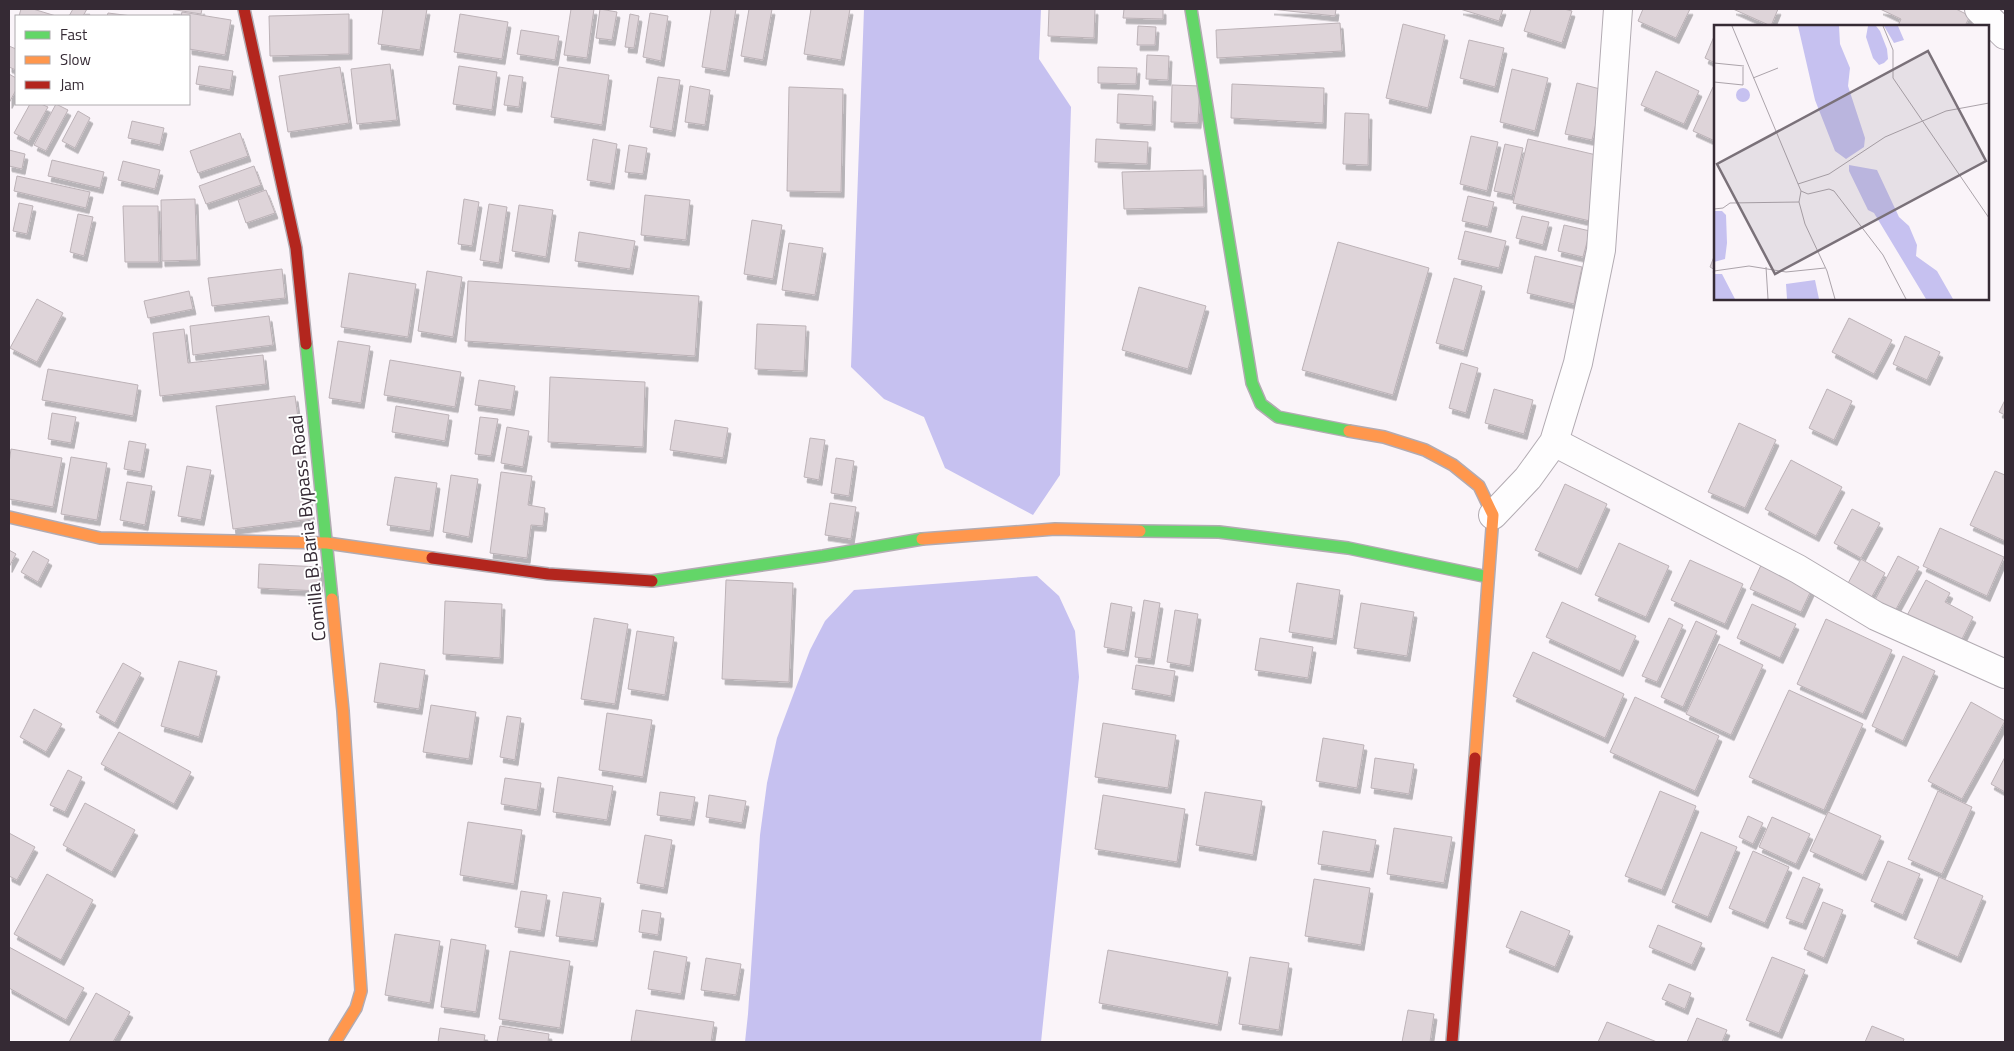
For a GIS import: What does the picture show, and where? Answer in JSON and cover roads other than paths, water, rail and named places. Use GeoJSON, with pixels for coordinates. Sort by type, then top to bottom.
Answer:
{"type":"FeatureCollection","features":[{"type":"Feature","properties":{"kind":"street","name":"Comilla B.Baria Bypass Road"},"geometry":{"type":"LineString","coordinates":[[244,9],[296,248],[343,710],[361,991],[356,1008],[335,1042]]}},
{"type":"Feature","properties":{"kind":"street"},"geometry":{"type":"LineString","coordinates":[[1191,9],[1252,383],[1261,404],[1278,417],[1322,427],[1384,437],[1425,450],[1454,465],[1478,486],[1493,515],[1466,890],[1452,1042]]}},
{"type":"Feature","properties":{"kind":"street"},"geometry":{"type":"LineString","coordinates":[[1493,515],[1528,478],[1554,442],[1578,363],[1601,250],[1618,9]]}},
{"type":"Feature","properties":{"kind":"street"},"geometry":{"type":"LineString","coordinates":[[1979,9],[2005,35]]}},
{"type":"Feature","properties":{"kind":"street"},"geometry":{"type":"LineString","coordinates":[[1554,442],[1798,569],[1876,616],[2005,674]]}},
{"type":"Feature","properties":{"kind":"street"},"geometry":{"type":"LineString","coordinates":[[9,518],[100,538],[327,543],[548,574],[653,581],[823,556],[935,537],[1055,529],[1219,532],[1348,548],[1488,577]]}}]}
